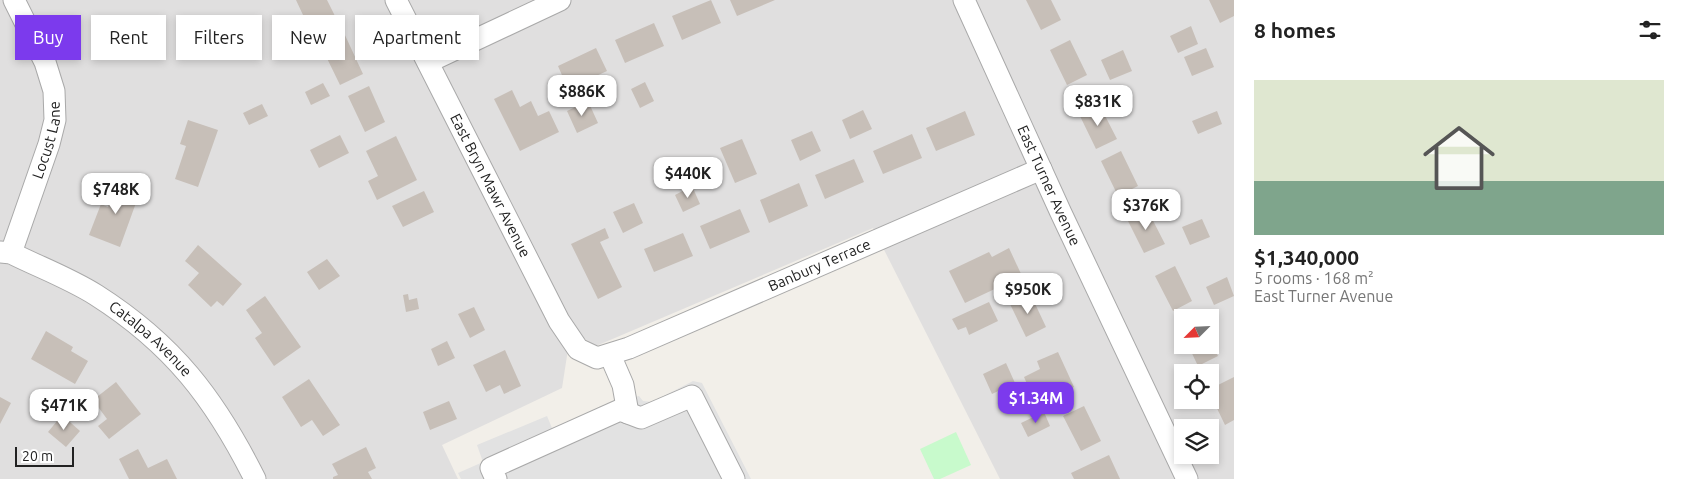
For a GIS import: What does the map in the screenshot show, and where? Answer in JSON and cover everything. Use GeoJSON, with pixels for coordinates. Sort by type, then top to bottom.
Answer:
{"type":"FeatureCollection","features":[{"type":"Feature","properties":{"kind":"street","name":"Locust Lane"},"geometry":{"type":"LineString","coordinates":[[5,253],[49,144],[55,120],[54,91],[45,62],[14,0]]}},
{"type":"Feature","properties":{"kind":"street","name":"East Bryn Mawr Avenue"},"geometry":{"type":"LineString","coordinates":[[396,0],[559,321],[578,349],[603,356]]}},
{"type":"Feature","properties":{"kind":"street"},"geometry":{"type":"LineString","coordinates":[[428,62],[560,0]]}},
{"type":"Feature","properties":{"kind":"street","name":"East Turner Avenue"},"geometry":{"type":"LineString","coordinates":[[964,0],[1041,169],[1187,479]]}},
{"type":"Feature","properties":{"kind":"street","name":"Banbury Terrace"},"geometry":{"type":"LineString","coordinates":[[603,356],[630,348],[1041,169]]}},
{"type":"Feature","properties":{"kind":"street","name":"Catalpa Avenue"},"geometry":{"type":"LineString","coordinates":[[5,253],[95,295],[140,326],[182,365],[214,406],[255,479]]}},
{"type":"Feature","properties":{"kind":"street"},"geometry":{"type":"LineString","coordinates":[[603,356],[623,385],[628,414]]}},
{"type":"Feature","properties":{"kind":"street"},"geometry":{"type":"LineString","coordinates":[[496,479],[491,468],[620,410],[642,418],[692,396],[734,479]]}},
{"type":"Feature","properties":{"kind":"shaded area"},"geometry":{"type":"Polygon","coordinates":[[[0,0],[1234,0],[1234,479],[1000,479],[873,228],[596,346],[571,330],[562,388],[442,445],[458,479],[0,479],[0,0]]]}},
{"type":"Feature","properties":{"kind":"shaded area"},"geometry":{"type":"Polygon","coordinates":[[[693,381],[702,383],[751,479],[461,479],[458,473],[483,462],[477,445],[547,416],[552,428],[616,402],[639,396],[643,401],[652,402],[693,381]]]}},
{"type":"Feature","properties":{"kind":"green space"},"geometry":{"type":"Polygon","coordinates":[[[956,432],[971,465],[940,479],[934,479],[920,449],[956,432]]]}},
{"type":"Feature","properties":{"kind":"building"},"geometry":{"type":"Polygon","coordinates":[[[296,0],[327,0],[334,15],[303,15],[296,0]]]}},
{"type":"Feature","properties":{"kind":"building"},"geometry":{"type":"Polygon","coordinates":[[[711,0],[721,23],[682,40],[672,16],[711,0]]]}},
{"type":"Feature","properties":{"kind":"building"},"geometry":{"type":"Polygon","coordinates":[[[730,0],[775,0],[737,16],[730,0]]]}},
{"type":"Feature","properties":{"kind":"building"},"geometry":{"type":"Polygon","coordinates":[[[1026,0],[1051,0],[1061,20],[1041,30],[1026,0]]]}},
{"type":"Feature","properties":{"kind":"building"},"geometry":{"type":"Polygon","coordinates":[[[1209,0],[1234,0],[1234,16],[1220,23],[1209,0]]]}},
{"type":"Feature","properties":{"kind":"building"},"geometry":{"type":"Polygon","coordinates":[[[654,23],[664,46],[625,63],[615,40],[654,23]]]}},
{"type":"Feature","properties":{"kind":"building"},"geometry":{"type":"Polygon","coordinates":[[[1191,26],[1198,44],[1178,53],[1170,36],[1191,26]]]}},
{"type":"Feature","properties":{"kind":"building"},"geometry":{"type":"Polygon","coordinates":[[[345,35],[363,74],[340,85],[328,60],[345,60],[345,35]]]}},
{"type":"Feature","properties":{"kind":"building"},"geometry":{"type":"Polygon","coordinates":[[[1070,40],[1087,75],[1067,85],[1050,50],[1070,40]]]}},
{"type":"Feature","properties":{"kind":"building"},"geometry":{"type":"Polygon","coordinates":[[[596,48],[607,71],[568,89],[558,66],[596,48]]]}},
{"type":"Feature","properties":{"kind":"building"},"geometry":{"type":"Polygon","coordinates":[[[1206,48],[1214,67],[1192,76],[1184,57],[1206,48]]]}},
{"type":"Feature","properties":{"kind":"building"},"geometry":{"type":"Polygon","coordinates":[[[1123,50],[1132,71],[1110,80],[1101,60],[1123,50]]]}},
{"type":"Feature","properties":{"kind":"building"},"geometry":{"type":"Polygon","coordinates":[[[645,82],[654,101],[640,108],[631,89],[645,82]]]}},
{"type":"Feature","properties":{"kind":"building"},"geometry":{"type":"Polygon","coordinates":[[[323,83],[330,96],[311,105],[305,92],[323,83]]]}},
{"type":"Feature","properties":{"kind":"building"},"geometry":{"type":"Polygon","coordinates":[[[369,86],[385,122],[365,132],[348,96],[369,86]]]}},
{"type":"Feature","properties":{"kind":"building"},"geometry":{"type":"Polygon","coordinates":[[[512,90],[520,107],[531,101],[538,116],[549,111],[559,132],[520,151],[494,99],[512,90]]]}},
{"type":"Feature","properties":{"kind":"building"},"geometry":{"type":"Polygon","coordinates":[[[588,101],[598,123],[577,133],[567,111],[588,101]]]}},
{"type":"Feature","properties":{"kind":"building"},"geometry":{"type":"Polygon","coordinates":[[[262,104],[268,116],[249,125],[243,113],[262,104]]]}},
{"type":"Feature","properties":{"kind":"building"},"geometry":{"type":"Polygon","coordinates":[[[1099,104],[1117,139],[1096,149],[1079,114],[1099,104]]]}},
{"type":"Feature","properties":{"kind":"building"},"geometry":{"type":"Polygon","coordinates":[[[863,110],[872,129],[850,139],[842,120],[863,110]]]}},
{"type":"Feature","properties":{"kind":"building"},"geometry":{"type":"Polygon","coordinates":[[[965,111],[975,135],[936,151],[926,128],[965,111]]]}},
{"type":"Feature","properties":{"kind":"building"},"geometry":{"type":"Polygon","coordinates":[[[1217,111],[1222,124],[1198,134],[1192,121],[1217,111]]]}},
{"type":"Feature","properties":{"kind":"building"},"geometry":{"type":"Polygon","coordinates":[[[188,120],[218,130],[198,187],[175,179],[186,146],[180,144],[188,120]]]}},
{"type":"Feature","properties":{"kind":"building"},"geometry":{"type":"Polygon","coordinates":[[[812,131],[821,151],[800,161],[791,140],[812,131]]]}},
{"type":"Feature","properties":{"kind":"building"},"geometry":{"type":"Polygon","coordinates":[[[912,134],[922,158],[883,174],[873,151],[912,134]]]}},
{"type":"Feature","properties":{"kind":"building"},"geometry":{"type":"Polygon","coordinates":[[[340,135],[349,153],[319,168],[310,150],[340,135]]]}},
{"type":"Feature","properties":{"kind":"building"},"geometry":{"type":"Polygon","coordinates":[[[396,136],[417,180],[377,200],[368,181],[378,176],[366,151],[396,136]]]}},
{"type":"Feature","properties":{"kind":"building"},"geometry":{"type":"Polygon","coordinates":[[[742,139],[757,174],[735,183],[720,148],[742,139]]]}},
{"type":"Feature","properties":{"kind":"building"},"geometry":{"type":"Polygon","coordinates":[[[1121,151],[1138,186],[1118,196],[1101,161],[1121,151]]]}},
{"type":"Feature","properties":{"kind":"building"},"geometry":{"type":"Polygon","coordinates":[[[854,159],[864,182],[825,199],[815,175],[854,159]]]}},
{"type":"Feature","properties":{"kind":"building"},"geometry":{"type":"Polygon","coordinates":[[[118,180],[141,189],[120,247],[89,235],[101,204],[108,207],[118,180]]]}},
{"type":"Feature","properties":{"kind":"building"},"geometry":{"type":"Polygon","coordinates":[[[799,183],[808,206],[769,223],[760,200],[799,183]]]}},
{"type":"Feature","properties":{"kind":"building"},"geometry":{"type":"Polygon","coordinates":[[[692,186],[700,204],[683,212],[675,195],[692,186]]]}},
{"type":"Feature","properties":{"kind":"building"},"geometry":{"type":"Polygon","coordinates":[[[424,191],[434,212],[403,227],[392,206],[424,191]]]}},
{"type":"Feature","properties":{"kind":"building"},"geometry":{"type":"Polygon","coordinates":[[[634,203],[643,223],[623,233],[613,212],[634,203]]]}},
{"type":"Feature","properties":{"kind":"building"},"geometry":{"type":"Polygon","coordinates":[[[740,209],[750,232],[710,249],[700,226],[740,209]]]}},
{"type":"Feature","properties":{"kind":"building"},"geometry":{"type":"Polygon","coordinates":[[[1147,209],[1165,244],[1144,253],[1127,219],[1147,209]]]}},
{"type":"Feature","properties":{"kind":"building"},"geometry":{"type":"Polygon","coordinates":[[[1202,219],[1210,237],[1190,245],[1182,227],[1202,219]]]}},
{"type":"Feature","properties":{"kind":"building"},"geometry":{"type":"Polygon","coordinates":[[[605,228],[609,238],[600,242],[622,287],[598,299],[571,244],[605,228]]]}},
{"type":"Feature","properties":{"kind":"building"},"geometry":{"type":"Polygon","coordinates":[[[683,233],[693,256],[654,272],[644,249],[683,233]]]}},
{"type":"Feature","properties":{"kind":"building"},"geometry":{"type":"Polygon","coordinates":[[[198,245],[242,284],[223,306],[217,301],[211,307],[188,285],[199,273],[185,261],[198,245]]]}},
{"type":"Feature","properties":{"kind":"building"},"geometry":{"type":"Polygon","coordinates":[[[1009,248],[1022,276],[965,303],[949,271],[989,252],[992,257],[1009,248]]]}},
{"type":"Feature","properties":{"kind":"building"},"geometry":{"type":"Polygon","coordinates":[[[327,259],[340,276],[319,290],[307,272],[327,259]]]}},
{"type":"Feature","properties":{"kind":"building"},"geometry":{"type":"Polygon","coordinates":[[[1175,266],[1192,301],[1173,311],[1155,276],[1175,266]]]}},
{"type":"Feature","properties":{"kind":"building"},"geometry":{"type":"Polygon","coordinates":[[[1227,277],[1234,296],[1214,305],[1206,287],[1227,277]]]}},
{"type":"Feature","properties":{"kind":"building"},"geometry":{"type":"Polygon","coordinates":[[[1030,293],[1046,327],[1026,337],[1009,302],[1030,293]]]}},
{"type":"Feature","properties":{"kind":"building"},"geometry":{"type":"Polygon","coordinates":[[[408,294],[409,300],[417,298],[419,309],[406,312],[403,295],[408,294]]]}},
{"type":"Feature","properties":{"kind":"building"},"geometry":{"type":"Polygon","coordinates":[[[265,296],[301,347],[274,366],[255,338],[262,333],[246,310],[265,296]]]}},
{"type":"Feature","properties":{"kind":"building"},"geometry":{"type":"Polygon","coordinates":[[[989,302],[998,321],[969,335],[966,327],[958,330],[952,319],[989,302]]]}},
{"type":"Feature","properties":{"kind":"building"},"geometry":{"type":"Polygon","coordinates":[[[474,307],[485,330],[470,338],[458,314],[474,307]]]}},
{"type":"Feature","properties":{"kind":"building"},"geometry":{"type":"Polygon","coordinates":[[[46,331],[73,347],[71,351],[88,361],[75,384],[31,359],[46,331]]]}},
{"type":"Feature","properties":{"kind":"building"},"geometry":{"type":"Polygon","coordinates":[[[447,341],[455,358],[438,366],[431,349],[447,341]]]}},
{"type":"Feature","properties":{"kind":"building"},"geometry":{"type":"Polygon","coordinates":[[[505,350],[521,386],[504,394],[500,385],[486,392],[473,365],[505,350]]]}},
{"type":"Feature","properties":{"kind":"building"},"geometry":{"type":"Polygon","coordinates":[[[1058,352],[1074,387],[1054,397],[1048,385],[1031,393],[1024,377],[1040,369],[1037,361],[1058,352]]]}},
{"type":"Feature","properties":{"kind":"building"},"geometry":{"type":"Polygon","coordinates":[[[1192,354],[1217,354],[1218,356],[1202,364],[1197,364],[1192,354]]]}},
{"type":"Feature","properties":{"kind":"building"},"geometry":{"type":"Polygon","coordinates":[[[1006,363],[1015,383],[992,394],[983,374],[1006,363]]]}},
{"type":"Feature","properties":{"kind":"building"},"geometry":{"type":"Polygon","coordinates":[[[1234,377],[1234,420],[1225,425],[1217,409],[1219,409],[1219,384],[1234,377]]]}},
{"type":"Feature","properties":{"kind":"building"},"geometry":{"type":"Polygon","coordinates":[[[309,379],[340,425],[323,436],[312,420],[301,427],[282,397],[309,379]]]}},
{"type":"Feature","properties":{"kind":"building"},"geometry":{"type":"Polygon","coordinates":[[[116,382],[141,414],[109,439],[98,426],[107,419],[93,400],[116,382]]]}},
{"type":"Feature","properties":{"kind":"building"},"geometry":{"type":"Polygon","coordinates":[[[0,397],[11,403],[0,424],[0,397]]]}},
{"type":"Feature","properties":{"kind":"building"},"geometry":{"type":"Polygon","coordinates":[[[449,401],[457,419],[430,430],[423,412],[449,401]]]}},
{"type":"Feature","properties":{"kind":"building"},"geometry":{"type":"Polygon","coordinates":[[[1084,406],[1101,441],[1081,451],[1063,416],[1084,406]]]}},
{"type":"Feature","properties":{"kind":"building"},"geometry":{"type":"Polygon","coordinates":[[[1044,412],[1050,426],[1028,437],[1021,423],[1044,412]]]}},
{"type":"Feature","properties":{"kind":"building"},"geometry":{"type":"Polygon","coordinates":[[[62,415],[80,431],[66,447],[48,432],[62,415]]]}},
{"type":"Feature","properties":{"kind":"building"},"geometry":{"type":"Polygon","coordinates":[[[366,447],[376,468],[368,472],[372,479],[333,479],[333,477],[338,475],[332,464],[366,447]]]}},
{"type":"Feature","properties":{"kind":"building"},"geometry":{"type":"Polygon","coordinates":[[[138,449],[148,468],[167,459],[177,479],[129,479],[119,459],[138,449]]]}},
{"type":"Feature","properties":{"kind":"building"},"geometry":{"type":"Polygon","coordinates":[[[1109,455],[1120,479],[1074,479],[1071,473],[1109,455]]]}}]}
